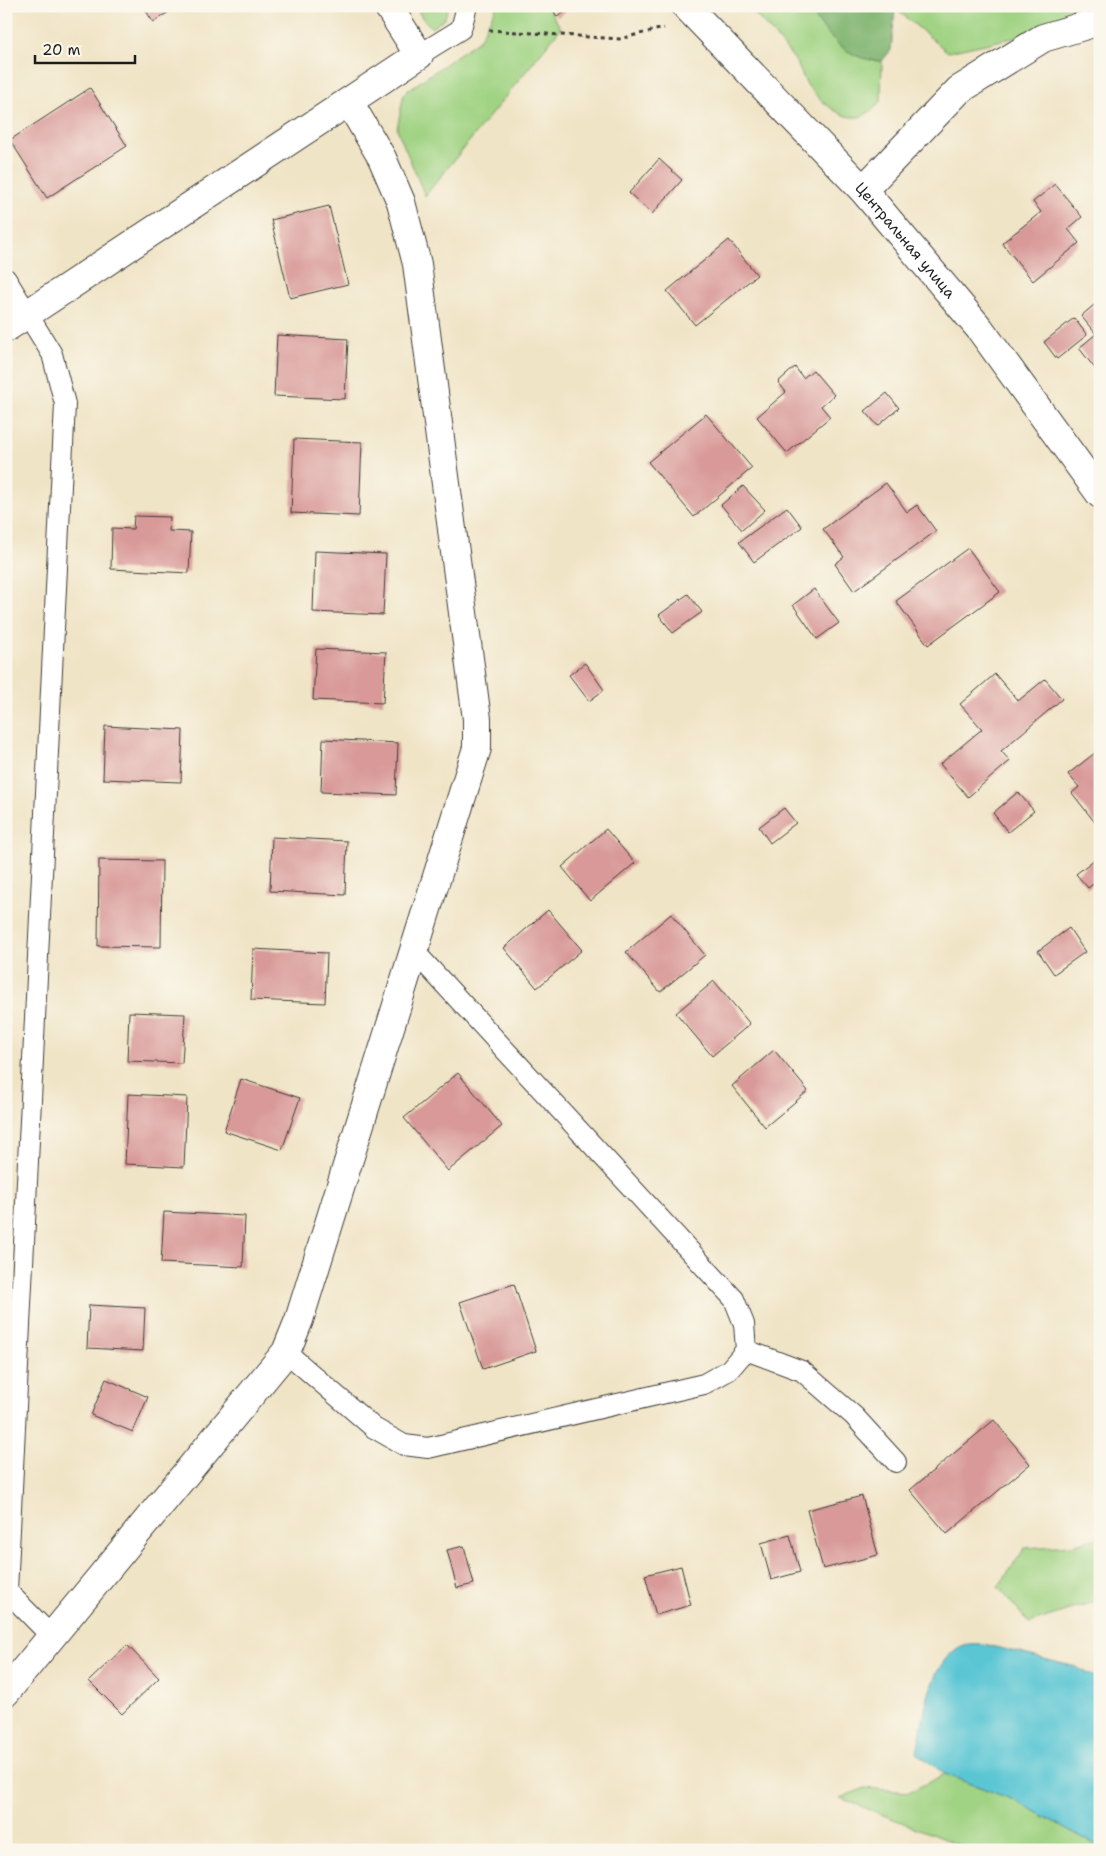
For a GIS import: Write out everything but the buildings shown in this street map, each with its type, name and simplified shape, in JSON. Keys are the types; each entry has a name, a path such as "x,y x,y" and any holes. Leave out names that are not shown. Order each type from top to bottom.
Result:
{"street":[{"path":"6,328 419,55 388,6"},
{"name":"Центральная улица","path":"686,6 863,190 980,329 1100,494"},
{"path":"863,190 959,90 1043,38 1100,21"},
{"path":"6,1692 286,1352 299,1320 477,748 477,719 417,264 401,202 382,158 349,102"}],"lane":[{"path":"419,55 461,29 467,6"},
{"path":"6,279 29,313 52,354 65,404 14,1305 7,1590 52,1637"},
{"path":"286,1352 374,1428 404,1445 428,1448 704,1384 730,1370 746,1350 744,1324 734,1299 413,950"},
{"path":"746,1350 802,1371 854,1416 896,1462"}],"path":[{"path":"461,29 521,31 619,40 664,28"}],"green space":[{"path":"415,6 448,6 445,18 432,28 423,19"},
{"path":"497,6 547,6 561,28 425,196 397,129 404,93 479,40"},
{"path":"748,6 806,6 838,44 847,51 857,56 882,61 881,102 874,109 859,117 844,115 830,108 808,86 794,59"},
{"path":"806,6 892,6 895,10 891,50 882,61 857,56 847,51 838,44"},
{"path":"892,6 1083,6 1017,37 948,52"},
{"path":"1100,1537 1100,1600 1029,1623 998,1587 1025,1548 1072,1545"},
{"path":"945,1774 1014,1800 1100,1847 1100,1850 972,1850 840,1798 865,1788 909,1792"}],"water":[{"path":"984,1644 1076,1667 1100,1680 1100,1847 1014,1800 945,1774 917,1753 929,1694 941,1666 961,1646"}]}
